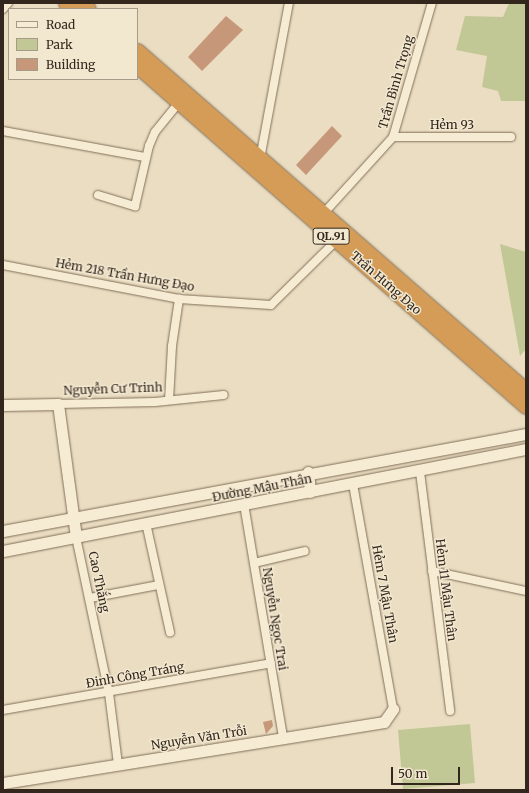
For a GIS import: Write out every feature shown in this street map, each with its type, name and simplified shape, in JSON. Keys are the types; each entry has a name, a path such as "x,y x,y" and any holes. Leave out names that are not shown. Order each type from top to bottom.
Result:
{"highway":[{"name":"Trần Hưng Đạo","path":"138,53 526,392"},
{"name":"Trần Hưng Đạo","path":"138,66 526,406"}],"main road":[{"name":"Nguyễn Cư Trinh","path":"3,405 58,404"},
{"name":"Cao Thắng","path":"58,404 76,537"},
{"name":"Đường Mậu Thân","path":"3,531 308,472 526,434"},
{"name":"Đường Mậu Thân","path":"3,550 420,472 526,449"},
{"path":"308,472 310,492"},
{"name":"Nguyễn Văn Trỗi","path":"3,783 384,722 393,709"}],"street":[{"path":"3,9 8,3"},
{"path":"260,159 289,3"},
{"name":"Trần Bình Trọng","path":"323,214 394,137 432,3"},
{"path":"98,195 135,206 145,157 155,132 179,102"},
{"path":"3,131 145,157"},
{"name":"Hẻm 93","path":"394,137 511,137"},
{"name":"Hẻm 218 Trần Hưng Đạo","path":"3,265 179,299 271,305 336,240"},
{"path":"169,400 172,346 179,299"},
{"name":"Nguyễn Cư Trinh","path":"58,404 169,400 224,395"},
{"name":"Hẻm 11 Mậu Thân","path":"420,472 450,711"},
{"name":"Hẻm 7 Mậu Thân","path":"353,484 393,709"},
{"name":"Nguyễn Ngọc Trai","path":"244,504 283,737"},
{"path":"146,523 158,585 170,632"},
{"name":"Cao Thắng","path":"76,537 109,693 118,764"},
{"path":"254,563 305,551"},
{"path":"432,572 526,591"},
{"path":"90,598 158,585"},
{"name":"Đinh Công Tráng","path":"3,710 109,693 271,663"}],"green space":[{"path":"509,3 526,4 526,101 501,101 498,91 482,87 487,56 456,50 465,16 503,17"},
{"path":"500,244 526,252 526,349 520,356"},
{"path":"470,724 475,783 403,789 398,730"}],"building":[{"path":"226,16 243,30 202,71 188,57"},
{"path":"332,126 342,136 306,175 296,165"},
{"path":"272,720 273,726 266,734 263,722"}]}
